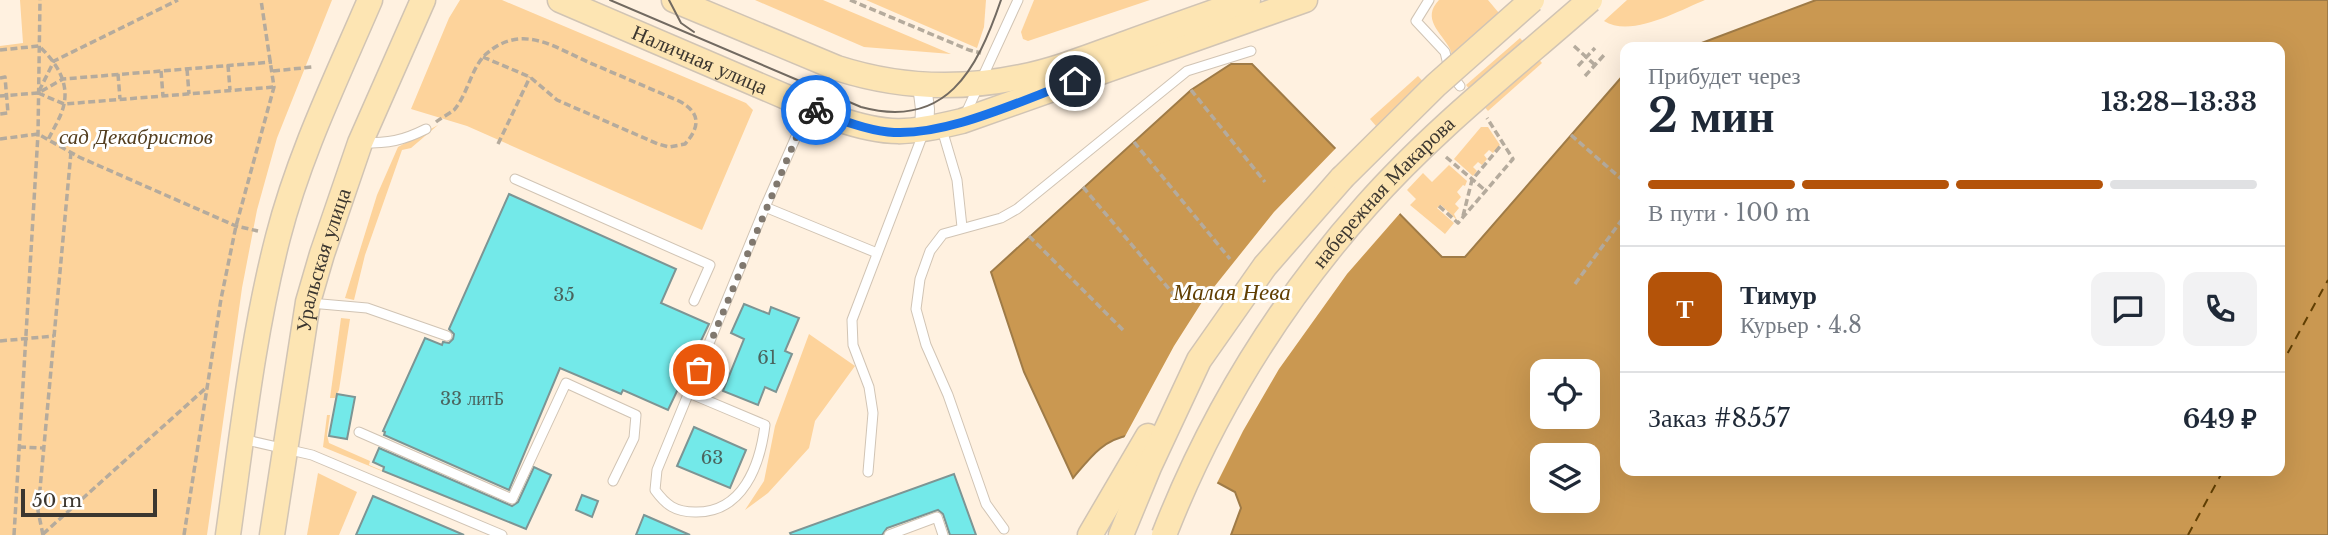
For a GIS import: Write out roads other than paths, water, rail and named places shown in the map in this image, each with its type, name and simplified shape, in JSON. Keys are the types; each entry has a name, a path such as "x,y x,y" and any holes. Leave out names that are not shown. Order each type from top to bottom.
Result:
{"main road":[{"path":"228,535 266,293 291,192 370,0"},
{"name":"Уральская улица","path":"271,535 308,302 360,143 423,0"},
{"name":"Наличная улица","path":"560,0 809,107 864,128 888,132 942,126 1305,0"},
{"path":"674,0 863,77 922,85 981,83 1022,77 1061,66 1248,0"},
{"name":"набережная Макарова","path":"1121,535 1149,467 1199,360 1265,266 1342,178 1436,85 1532,0"},
{"name":"набережная Макарова","path":"1164,535 1185,480 1240,377 1296,290 1367,204 1461,111 1590,0"},
{"path":"1090,535 1149,433 1199,360"}],"street":[{"path":"922,85 925,109 942,126"}],"lane":[{"path":"868,472 873,414 869,387 853,345 852,320 877,253 942,126 981,83 1018,0"},
{"path":"1429,0 1416,21 1445,52 1450,73 1460,86"},
{"path":"1004,529 986,504 948,395 926,345 916,309 920,279 930,251 943,234 1002,218 1017,209 1187,71 1251,51"},
{"path":"689,393 765,425 763,447 749,481 738,497 722,508 702,513 682,512 666,504 655,490 657,470 765,206 809,107"},
{"path":"942,126 957,180 962,227"},
{"path":"360,143 392,143 426,129"},
{"path":"515,180 710,265 694,301"},
{"path":"765,206 877,253"},
{"path":"308,302 367,308 447,336"},
{"path":"359,432 512,499 566,383 636,415 634,438 613,481"},
{"path":"242,439 312,455 502,535"},
{"path":"889,535 937,517 943,535"}],"water":[{"name":"Малая Нева","path":"1816,0 2328,0 2328,535 1231,535 1241,508 1235,492 1130,435 1104,446 1073,478 1024,372 991,272 1191,90 1231,64 1252,64 1442,257 1465,257 1620,79 1620,476 2285,476 2285,42 1704,42"}],"tram line":[{"path":"610,0 861,107 890,112 915,110 936,102 954,88 969,71 981,49 1001,0"},
{"path":"669,0 681,23 694,32"}],"park label":[{"name":"сад Декабристов","path":"136,137"}]}
